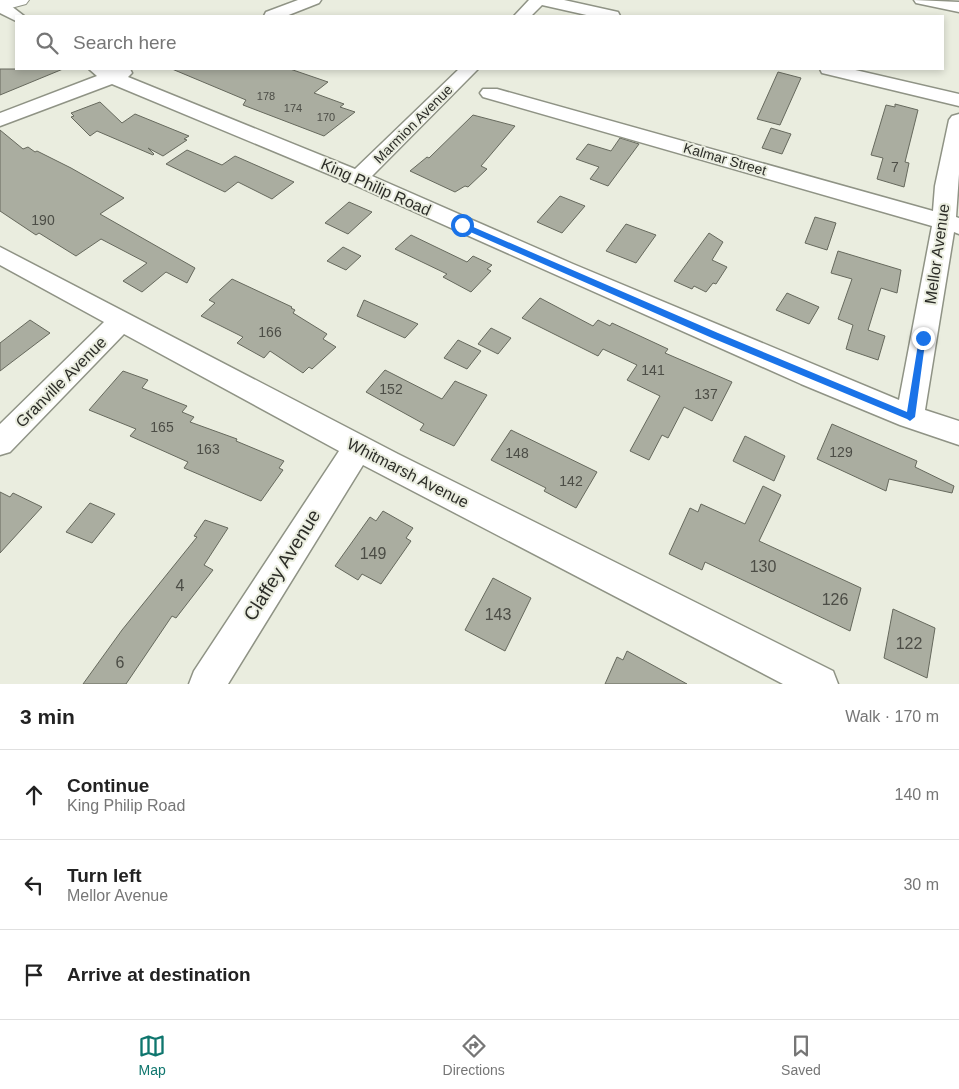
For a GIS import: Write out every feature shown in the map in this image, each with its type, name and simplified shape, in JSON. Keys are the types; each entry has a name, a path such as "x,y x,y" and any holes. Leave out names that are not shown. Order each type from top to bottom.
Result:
{"main road":[{"path":"0,6 20,0"}],"street":[{"path":"275,15 313,0"},
{"path":"523,15 540,0 608,15"},
{"path":"918,15 922,0 959,7"},
{"path":"0,6 15,15"},
{"path":"0,120 105,73 126,70"},
{"name":"Marmion Avenue","path":"358,178 468,70"},
{"path":"839,70 901,77 959,100"},
{"name":"King Philip Road","path":"105,73 358,178 564,270 910,417 959,433"},
{"name":"Kalmar Street","path":"490,93 951,224"},
{"name":"Mellor Avenue","path":"910,417 951,224 946,186 959,120"},
{"name":"Whitmarsh Avenue","path":"0,255 358,447 820,684"},
{"name":"Granville Avenue","path":"0,443 122,320"},
{"name":"Claffey Avenue","path":"207,684 358,447"}],"building":[{"path":"0,69 61,70 0,95"},
{"path":"174,70 293,70 328,82 314,93 344,104 340,107 355,112 324,136 243,105 246,100"},
{"path":"778,72 801,78 780,125 757,119"},
{"path":"100,102 122,123 135,114 189,136 184,139 187,140 163,156 148,148 153,155 97,131 90,136 71,117 74,116 71,113"},
{"path":"895,104 918,110 905,162 909,163 904,187 877,179 883,158 871,155 886,105 895,107"},
{"path":"473,115 515,126 481,166 487,169 468,187 465,186 455,192 410,171 427,157 429,158"},
{"path":"771,128 791,134 782,154 762,148"},
{"path":"0,130 23,149 28,147 35,152 37,151 124,198 100,214 195,268 187,283 166,272 142,292 123,281 147,263 101,239 76,256 39,233 36,235 0,211"},
{"path":"620,138 639,144 608,186 590,179 599,167 576,159 588,144 611,151"},
{"path":"187,150 222,165 235,156 294,182 272,199 238,182 225,192 166,164"},
{"path":"560,196 585,206 562,233 537,222"},
{"path":"349,202 372,212 348,234 325,223"},
{"path":"815,217 836,223 827,250 805,243"},
{"path":"626,224 656,235 636,263 606,251"},
{"path":"709,233 723,242 712,260 727,267 716,284 713,283 706,292 694,286 692,289 674,281"},
{"path":"411,235 467,262 473,256 492,265 487,269 491,271 471,292 443,277 447,274 395,249"},
{"path":"343,247 361,256 346,270 327,261"},
{"path":"838,251 901,270 897,293 881,288 868,330 885,336 878,360 846,349 853,325 838,319 852,279 831,273"},
{"path":"232,279 292,307 295,310 293,313 327,334 323,339 336,347 312,369 309,367 303,373 270,351 264,358 237,343 243,337 201,316 215,303 209,300"},
{"path":"787,293 819,307 809,324 776,310"},
{"path":"540,298 593,326 598,320 610,326 612,323 668,349 665,353 732,382 712,421 684,407 668,438 662,435 649,460 630,451 660,396 627,380 637,365 603,349 598,356 522,318"},
{"path":"364,300 418,324 405,338 357,316"},
{"path":"30,320 50,333 0,371 0,343"},
{"path":"491,328 511,338 498,354 478,344"},
{"path":"458,340 481,351 467,369 444,358"},
{"path":"385,370 442,399 455,381 487,395 454,446 420,430 424,424 366,392"},
{"path":"123,371 148,380 142,388 187,406 182,412 194,417 190,422 237,439 236,441 284,461 279,468 283,470 261,501 184,468 188,462 130,436 136,429 89,410"},
{"path":"832,424 917,461 915,467 954,486 952,493 889,479 886,491 817,459"},
{"path":"511,430 597,472 576,508 544,491 546,488 491,460"},
{"path":"745,436 785,456 774,481 733,461"},
{"path":"763,486 781,495 759,541 861,588 850,631 705,562 702,570 669,554 690,508 698,512 701,504 745,524"},
{"path":"0,492 10,497 13,493 42,507 0,553"},
{"path":"90,503 115,514 92,543 66,532"},
{"path":"383,511 413,528 406,538 411,541 381,584 362,574 358,580 335,566 370,517 376,521"},
{"path":"205,520 228,528 204,565 213,570 176,618 172,616 126,684 83,684 122,630 197,537 194,536"},
{"path":"493,578 531,598 505,651 465,630"},
{"path":"893,609 935,628 927,678 884,658"},
{"path":"627,651 687,684 605,684 617,657 623,660"}],"route":[{"path":"462,225 910,417 923,338"}]}
